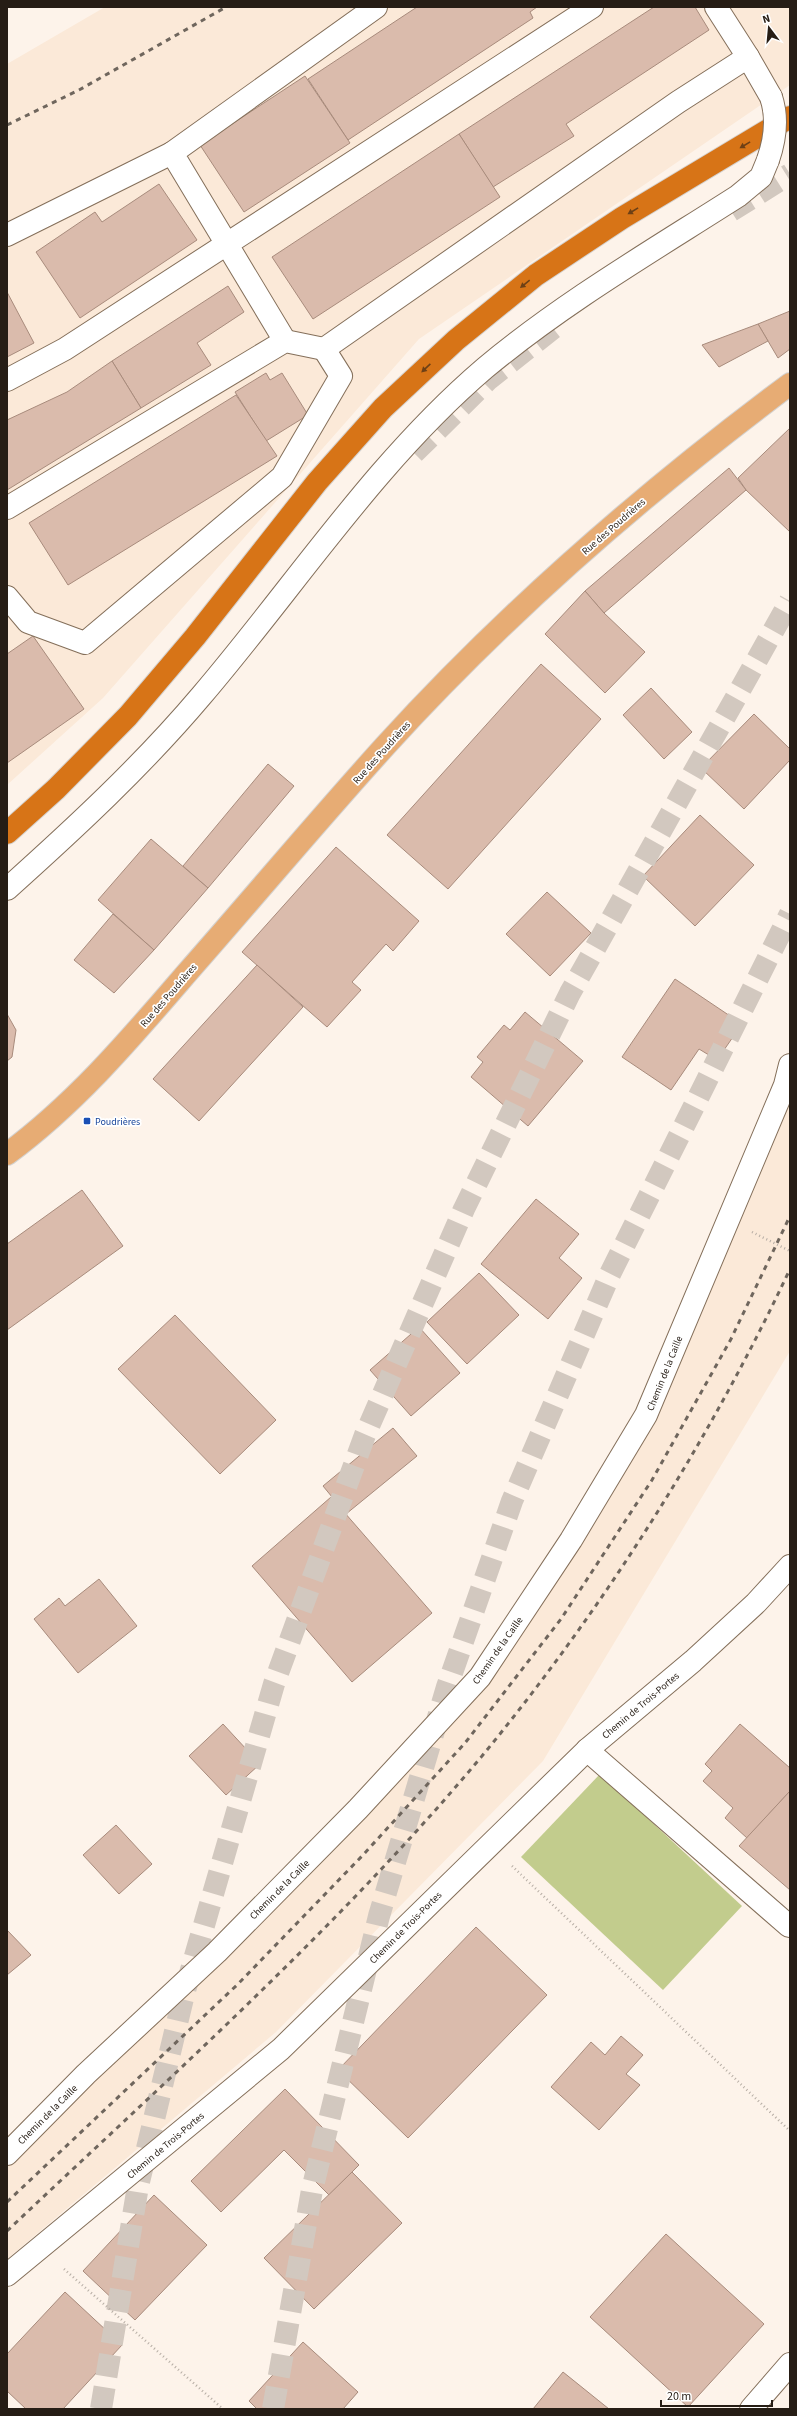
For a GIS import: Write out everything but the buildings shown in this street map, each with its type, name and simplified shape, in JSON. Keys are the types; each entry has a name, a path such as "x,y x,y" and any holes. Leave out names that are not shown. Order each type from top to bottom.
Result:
{"highway":[{"path":"7,833 56,789 128,716 195,638 317,482 383,408 456,340 536,275 622,218 790,117"}],"main road":[{"name":"Rue des Poudrières","path":"7,1154 42,1128 106,1066 387,745 471,655 623,515 730,429 790,384"}],"street":[{"path":"7,235 172,153 376,7"},
{"path":"7,380 65,349 592,7"},
{"path":"7,889 70,832 141,762 197,702 366,492 414,438 485,369 566,306 738,196 761,177 768,160 775,129 775,108 771,97 748,57 716,7"},
{"path":"324,349 678,102 748,57"},
{"path":"172,153 285,341"},
{"path":"7,508 285,341 324,349 341,376 282,477 85,643 28,622 7,597"},
{"name":"Chemin de la Caille","path":"7,2154 86,2074 244,1925 358,1810 484,1672 571,1540 646,1415 785,1085 790,1065"},
{"name":"Chemin de Trois-Portes","path":"7,2275 281,2049 488,1844 587,1750 693,1661 745,1614 790,1566"},
{"path":"587,1750 789,1926"},
{"path":"751,2409 790,2364"}],"path":[{"path":"752,1232 790,1250"},
{"path":"488,1844 790,2131"},
{"path":"40,2247 223,2409"}],"shaded area":[{"path":"105,7 790,7 790,85 419,339 103,698 7,785 7,64"},
{"path":"790,1065 790,1351 543,1761 276,2032 7,2259 7,2157 480,1677 646,1415"}],"green space":[{"path":"600,1774 742,1906 663,1990 521,1857"}],"tunnel":[{"path":"731,211 790,174"},
{"path":"414,453 489,379 555,327"},
{"path":"101,2409 138,2186 184,1994 274,1684 365,1435 464,1209 570,993 790,601"},
{"path":"273,2409 312,2190 379,1916 447,1687 512,1501 610,1274 790,914"}],"railway":[{"path":"7,125 79,90 226,7"},
{"path":"7,2202 238,1984 363,1855 465,1743 561,1619 652,1480 731,1339 790,1216"},
{"path":"7,2231 191,2059 312,1941 427,1819 482,1756 527,1700 570,1642 651,1522 689,1461 724,1398 790,1269"}],"place":[{"name":"Poudrières","path":"87,1121"}]}
